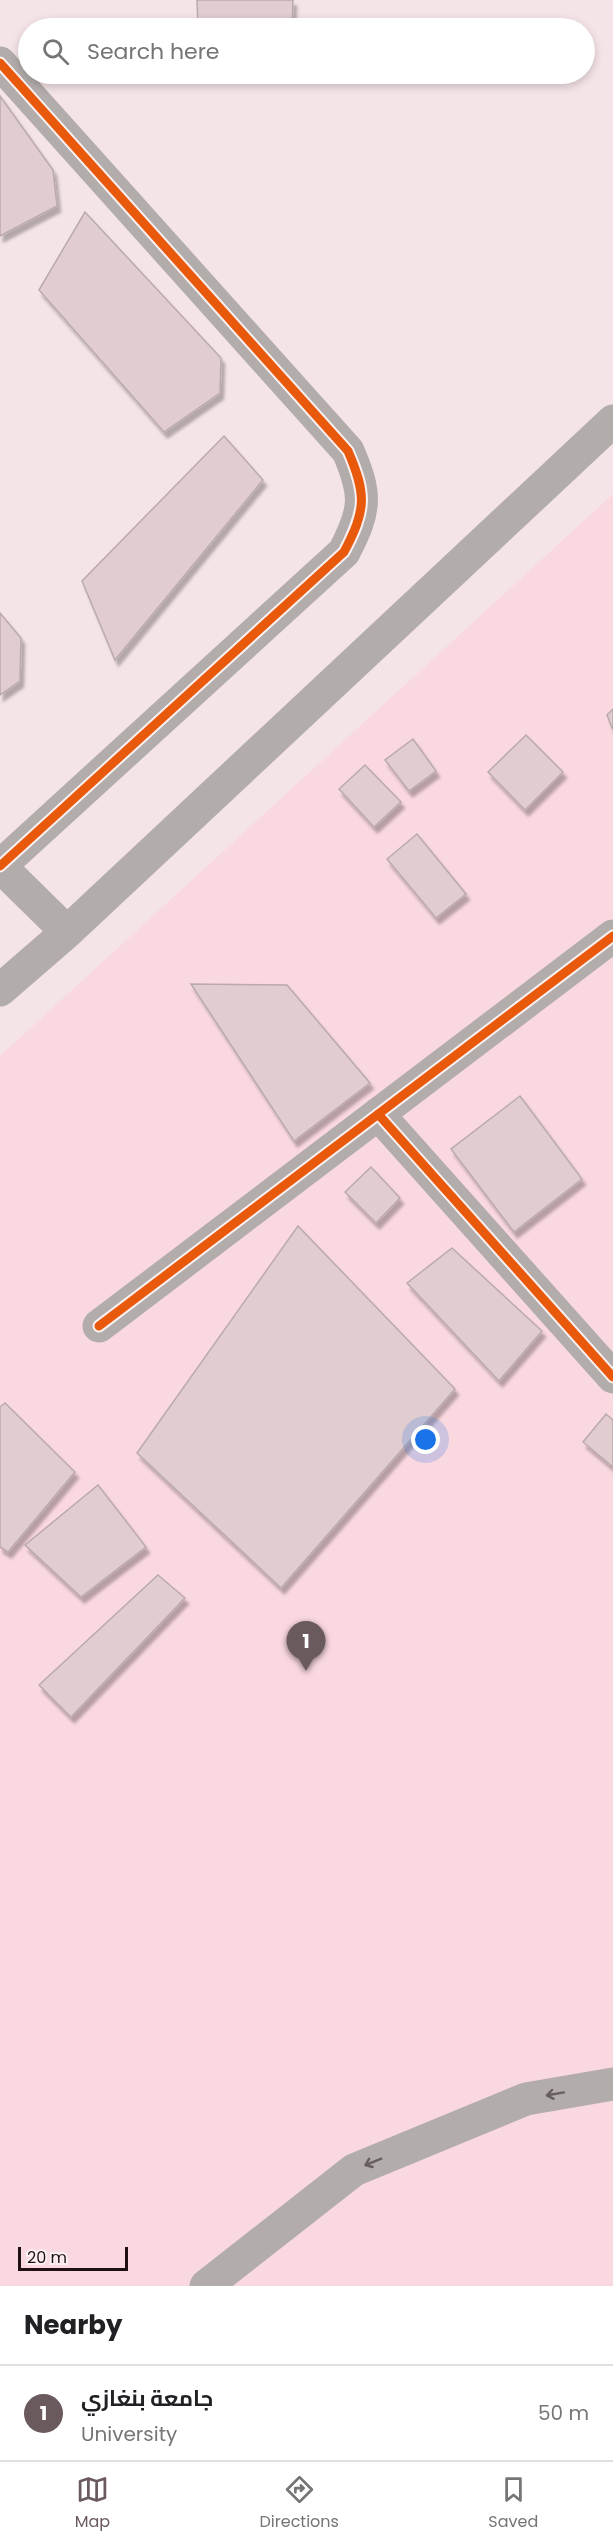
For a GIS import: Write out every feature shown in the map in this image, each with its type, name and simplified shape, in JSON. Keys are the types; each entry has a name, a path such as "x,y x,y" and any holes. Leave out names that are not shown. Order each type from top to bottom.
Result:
{"street":[{"path":"0,63 18,83"},
{"path":"19,84 348,451 359,477 363,504 356,529 344,552 0,866 66,932"},
{"path":"0,990 66,932 613,421"},
{"path":"99,1326 613,936"},
{"path":"378,1114 613,1377"},
{"path":"206,2286 354,2170 526,2099 613,2084"}],"shaded area":[{"path":"613,494 613,2286 0,2286 0,1056"}],"building":[{"path":"197,0 293,0 292,18 198,18"},
{"path":"0,96 53,170 57,206 0,236"},
{"path":"85,212 221,358 220,393 164,432 39,290"},
{"path":"224,436 263,480 115,660 82,581"},
{"path":"0,613 21,638 20,681 0,695"},
{"path":"613,709 613,730 607,715"},
{"path":"526,735 563,772 525,810 488,772"},
{"path":"413,739 436,771 409,791 385,760"},
{"path":"365,765 401,802 374,827 339,789"},
{"path":"417,834 466,894 436,918 387,859"},
{"path":"191,984 287,985 370,1083 294,1141"},
{"path":"520,1096 582,1179 514,1232 451,1149"},
{"path":"371,1167 400,1198 376,1223 345,1192"},
{"path":"298,1226 455,1389 281,1588 137,1453"},
{"path":"452,1248 542,1331 499,1381 407,1283"},
{"path":"5,1403 75,1472 8,1552 0,1547 0,1407"},
{"path":"606,1414 613,1420 613,1467 583,1442"},
{"path":"98,1485 146,1547 81,1597 25,1545"},
{"path":"158,1575 185,1598 71,1717 39,1685"}],"cycle path":[{"path":"0,63 18,83"},
{"path":"0,866 344,552 357,525 361,502 358,479 348,451 19,84"},
{"path":"99,1326 613,936"},
{"path":"378,1114 613,1377"}],"place":[{"name":"جامعة بنغازي","path":"306,1671"}]}
